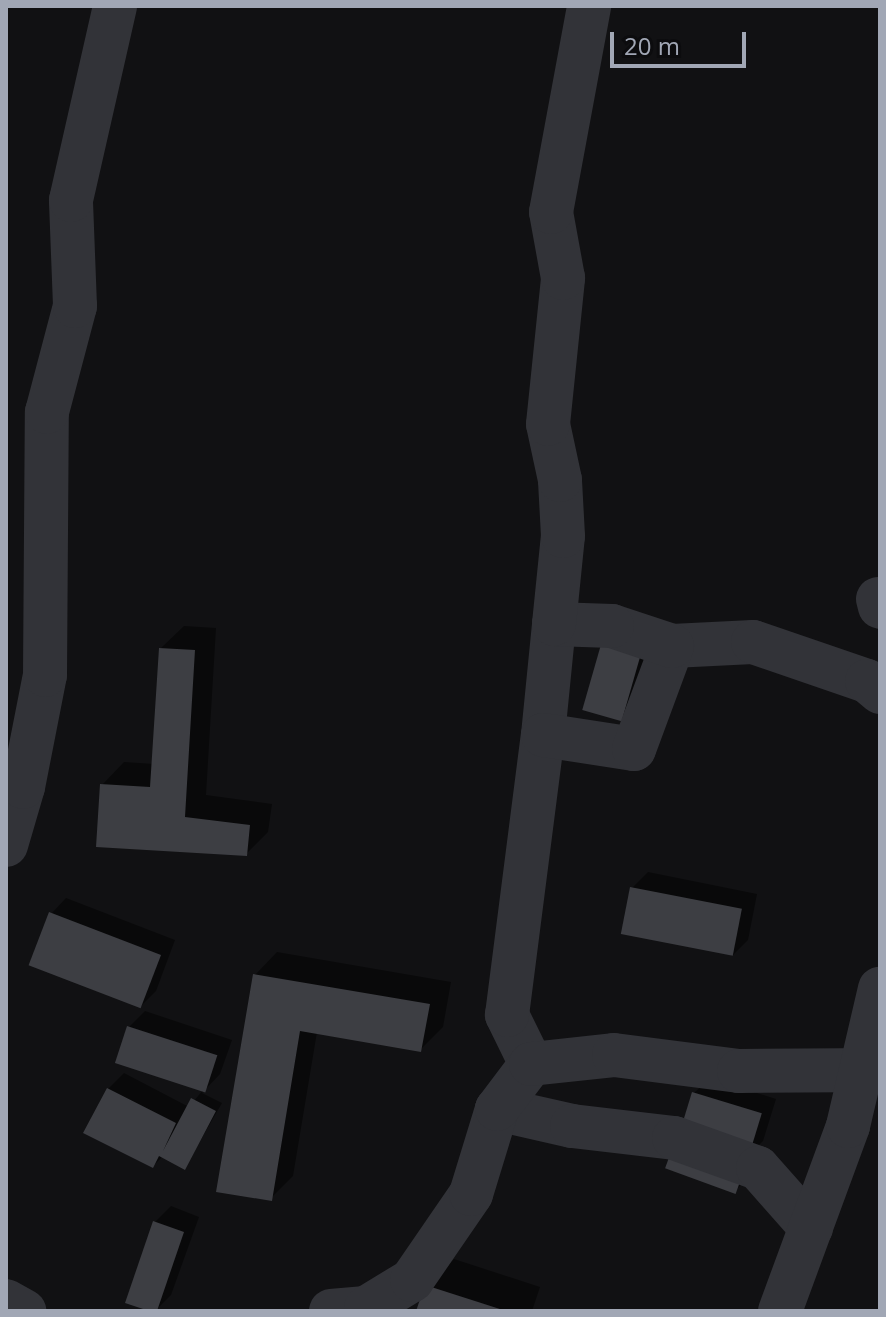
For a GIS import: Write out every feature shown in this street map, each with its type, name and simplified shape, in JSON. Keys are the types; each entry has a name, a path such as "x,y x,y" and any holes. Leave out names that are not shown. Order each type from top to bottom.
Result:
{"street":[{"path":"6,845 23,787 45,675 47,412 75,306 71,200 115,6"},
{"path":"531,1064 507,1015 543,735 563,536 560,480 548,424 563,278 551,212 589,6"},
{"path":"554,624 612,626 672,646 753,642 876,676"},
{"path":"543,735 634,749 672,646"},
{"path":"780,1311 869,1070 880,989"},
{"path":"331,1311 366,1308 412,1280 471,1194 497,1109 531,1064 614,1055 739,1071 869,1070"},
{"path":"497,1109 572,1126 674,1138 758,1168 811,1228"},
{"path":"6,1301 24,1311"}],"building":[{"path":"604,634 643,645 622,721 582,710"},
{"path":"159,648 195,650 185,817 250,825 247,856 96,847 100,784 150,787"},
{"path":"630,887 742,909 733,956 621,934"},
{"path":"49,912 161,955 141,1008 29,965"},
{"path":"253,974 430,1004 421,1052 300,1031 272,1201 216,1192"},
{"path":"127,1026 217,1055 205,1092 115,1063"},
{"path":"107,1088 176,1123 163,1151 191,1098 216,1111 185,1170 159,1156 153,1168 83,1133"},
{"path":"692,1092 762,1113 748,1159 678,1138"},
{"path":"675,1141 745,1167 736,1194 665,1168"},
{"path":"153,1221 184,1232 157,1311 149,1311 125,1303"},
{"path":"425,1285 503,1310 503,1311 416,1311"}]}
